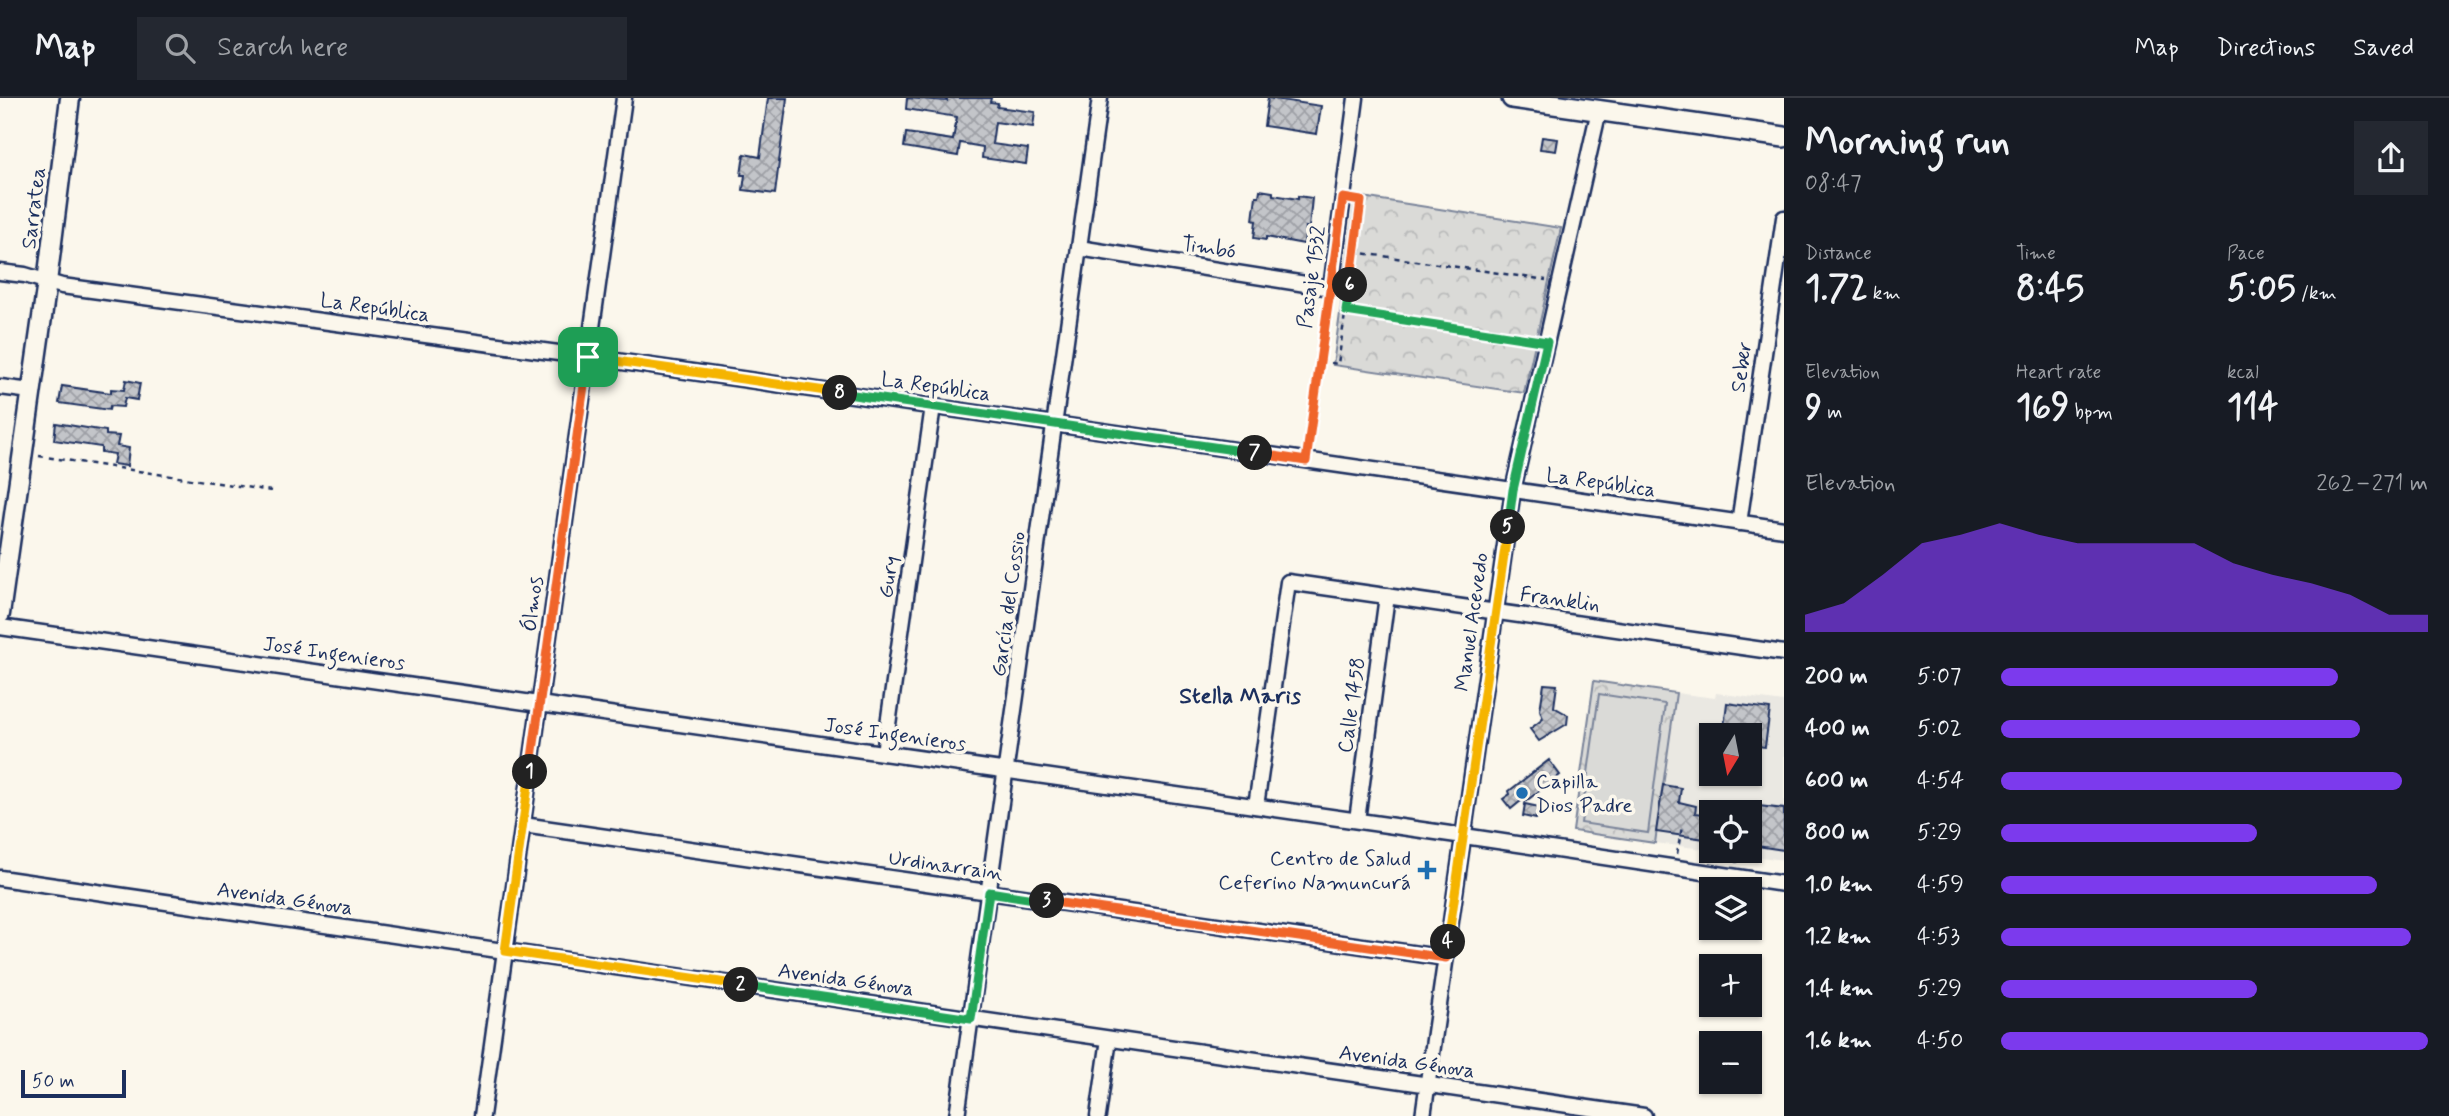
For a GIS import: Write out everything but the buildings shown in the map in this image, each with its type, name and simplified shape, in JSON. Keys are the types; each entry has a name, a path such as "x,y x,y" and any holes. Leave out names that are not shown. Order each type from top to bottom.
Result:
{"main road":[{"path":"1512,98 1601,104 1784,137"}],"street":[{"name":"Sarratea","path":"0,614 70,98"},
{"name":"Ólmos","path":"482,1116 624,98"},
{"name":"García del Cossio","path":"957,1116 1100,98"},
{"name":"Pasaje 1532","path":"1331,288 1356,98"},
{"name":"Manuel Acevedo","path":"1423,1116 1513,490 1601,104"},
{"name":"Seber","path":"1739,523 1784,218"},
{"name":"Timbó","path":"1079,248 1331,288"},
{"name":"La República","path":"0,272 76,288 588,357 1784,529"},
{"path":"0,387 31,391"},
{"name":"Gury","path":"884,753 933,407"},
{"name":"Franklin","path":"1256,806 1288,582 1784,653"},
{"name":"Calle 1458","path":"1357,820 1387,596"},
{"name":"José Ingenieros","path":"0,627 1357,820 1784,884"},
{"name":"Urdinarrain","path":"523,825 1446,958"},
{"name":"Avenida Génova","path":"0,878 1644,1116"},
{"path":"1098,1116 1110,1039"}],"path":[{"path":"1321,361 1338,364 1361,201 1343,198"},
{"path":"1354,252 1546,280"},
{"name":"Pasaje 1532","path":"1306,461 1331,288"},
{"path":"1346,311 1547,342"},
{"path":"22,454 271,491"},
{"path":"1675,868 1682,827"}],"shaded area":[{"path":"1676,693 1715,698 1716,693 1784,702 1784,860 1762,857 1762,800 1699,800 1699,848 1655,843"}],"green space":[{"path":"1356,196 1561,228 1524,393 1333,365"},
{"path":"1594,681 1676,693 1655,843 1573,831"},
{"path":"1599,694 1665,704 1648,833 1581,823"}],"place":[{"name":"Capilla Dios Padre","path":"1522,793"},
{"name":"Centro de Salud Ceferino Namuncurá","path":"1427,870"}],"district":[{"name":"Stella Maris","path":"1240,695"}],"route":[{"path":"1343,198 1361,201 1346,311 1547,342 1513,490 1446,958 989,892 971,1019 505,951 588,357 1306,461 1343,198"}]}
